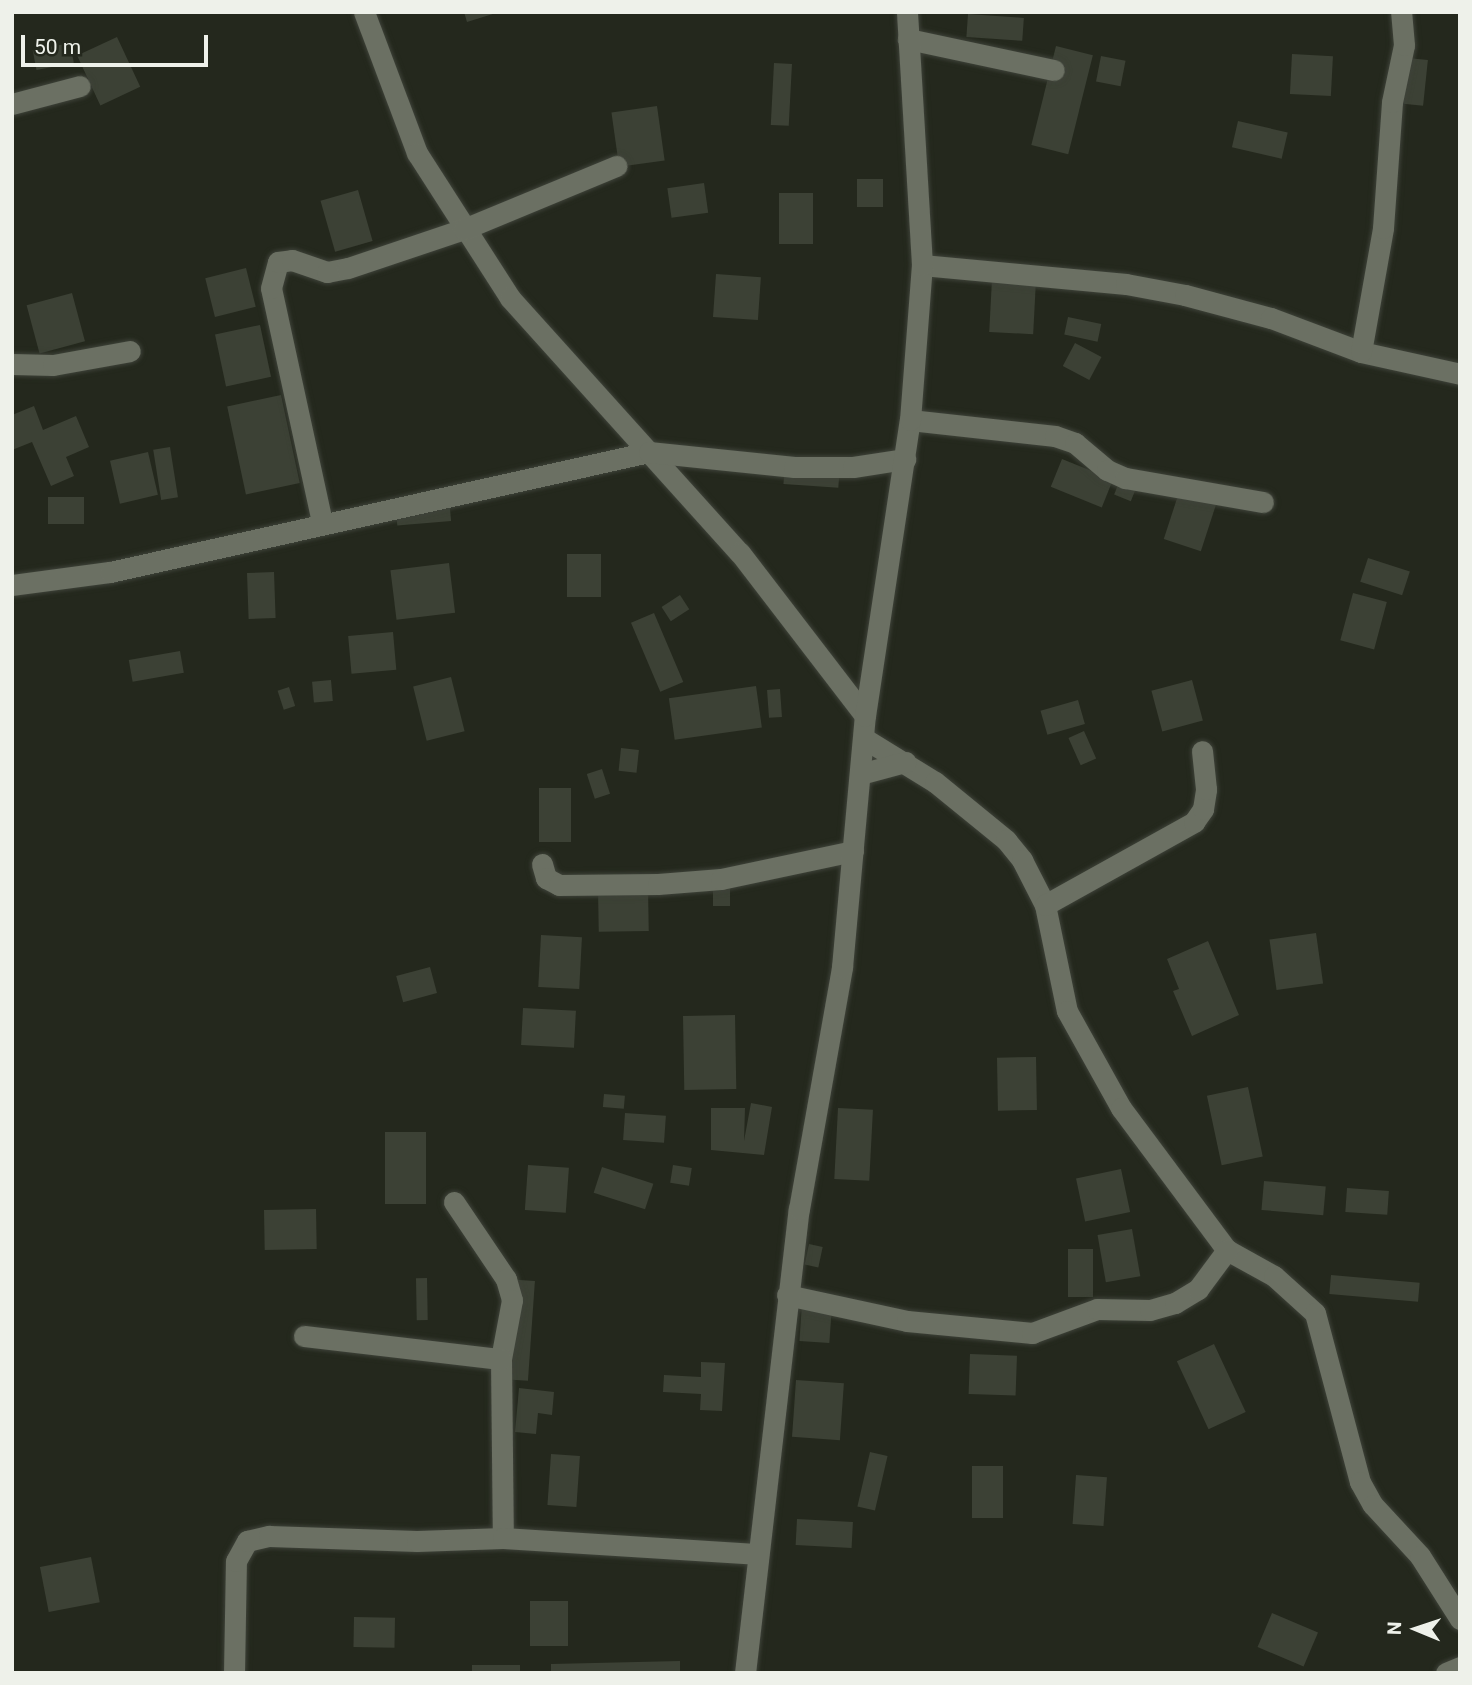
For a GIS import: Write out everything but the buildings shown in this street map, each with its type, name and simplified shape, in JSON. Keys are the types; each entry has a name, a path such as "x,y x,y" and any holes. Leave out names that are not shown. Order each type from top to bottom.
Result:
{"street":[{"path":"364,12 417,153 510,298 740,553 865,716"},
{"path":"745,1673 755,1554 787,1295 842,967 865,716 910,419 922,265 906,12"},
{"path":"1361,352 1383,228 1392,102 1404,45 1401,12"},
{"path":"908,39 1054,70"},
{"path":"12,104 80,86"},
{"path":"322,522 271,288 272,273 278,262 292,260 327,272 348,268 464,229 616,166"},
{"path":"922,265 1164,290 1271,317 1361,352 1460,374"},
{"path":"12,364 52,365 130,351"},
{"path":"910,419 1055,436 1075,443 1107,470 1125,478 1262,502"},
{"path":"12,585 110,572 322,522 478,492 649,452 794,467 853,467 905,459"},
{"path":"865,739 905,762 1006,840 1045,905 1061,987 1083,1042 1121,1108 1227,1250 1274,1276 1315,1313 1360,1482 1420,1556 1460,1619"},
{"path":"1045,905 1194,822 1203,809 1206,789 1202,751"},
{"path":"860,774 905,762"},
{"path":"542,864 546,878 559,885 657,884 721,879 853,851"},
{"path":"454,1202 510,1288 501,1359 502,1538"},
{"path":"787,1295 907,1321 1032,1333 1097,1309 1150,1310 1175,1303 1198,1289 1227,1250"},
{"path":"304,1336 501,1359"},
{"path":"234,1673 236,1560 247,1541 269,1536 356,1541 502,1538 755,1554"},
{"path":"1446,1673 1460,1667"}]}
